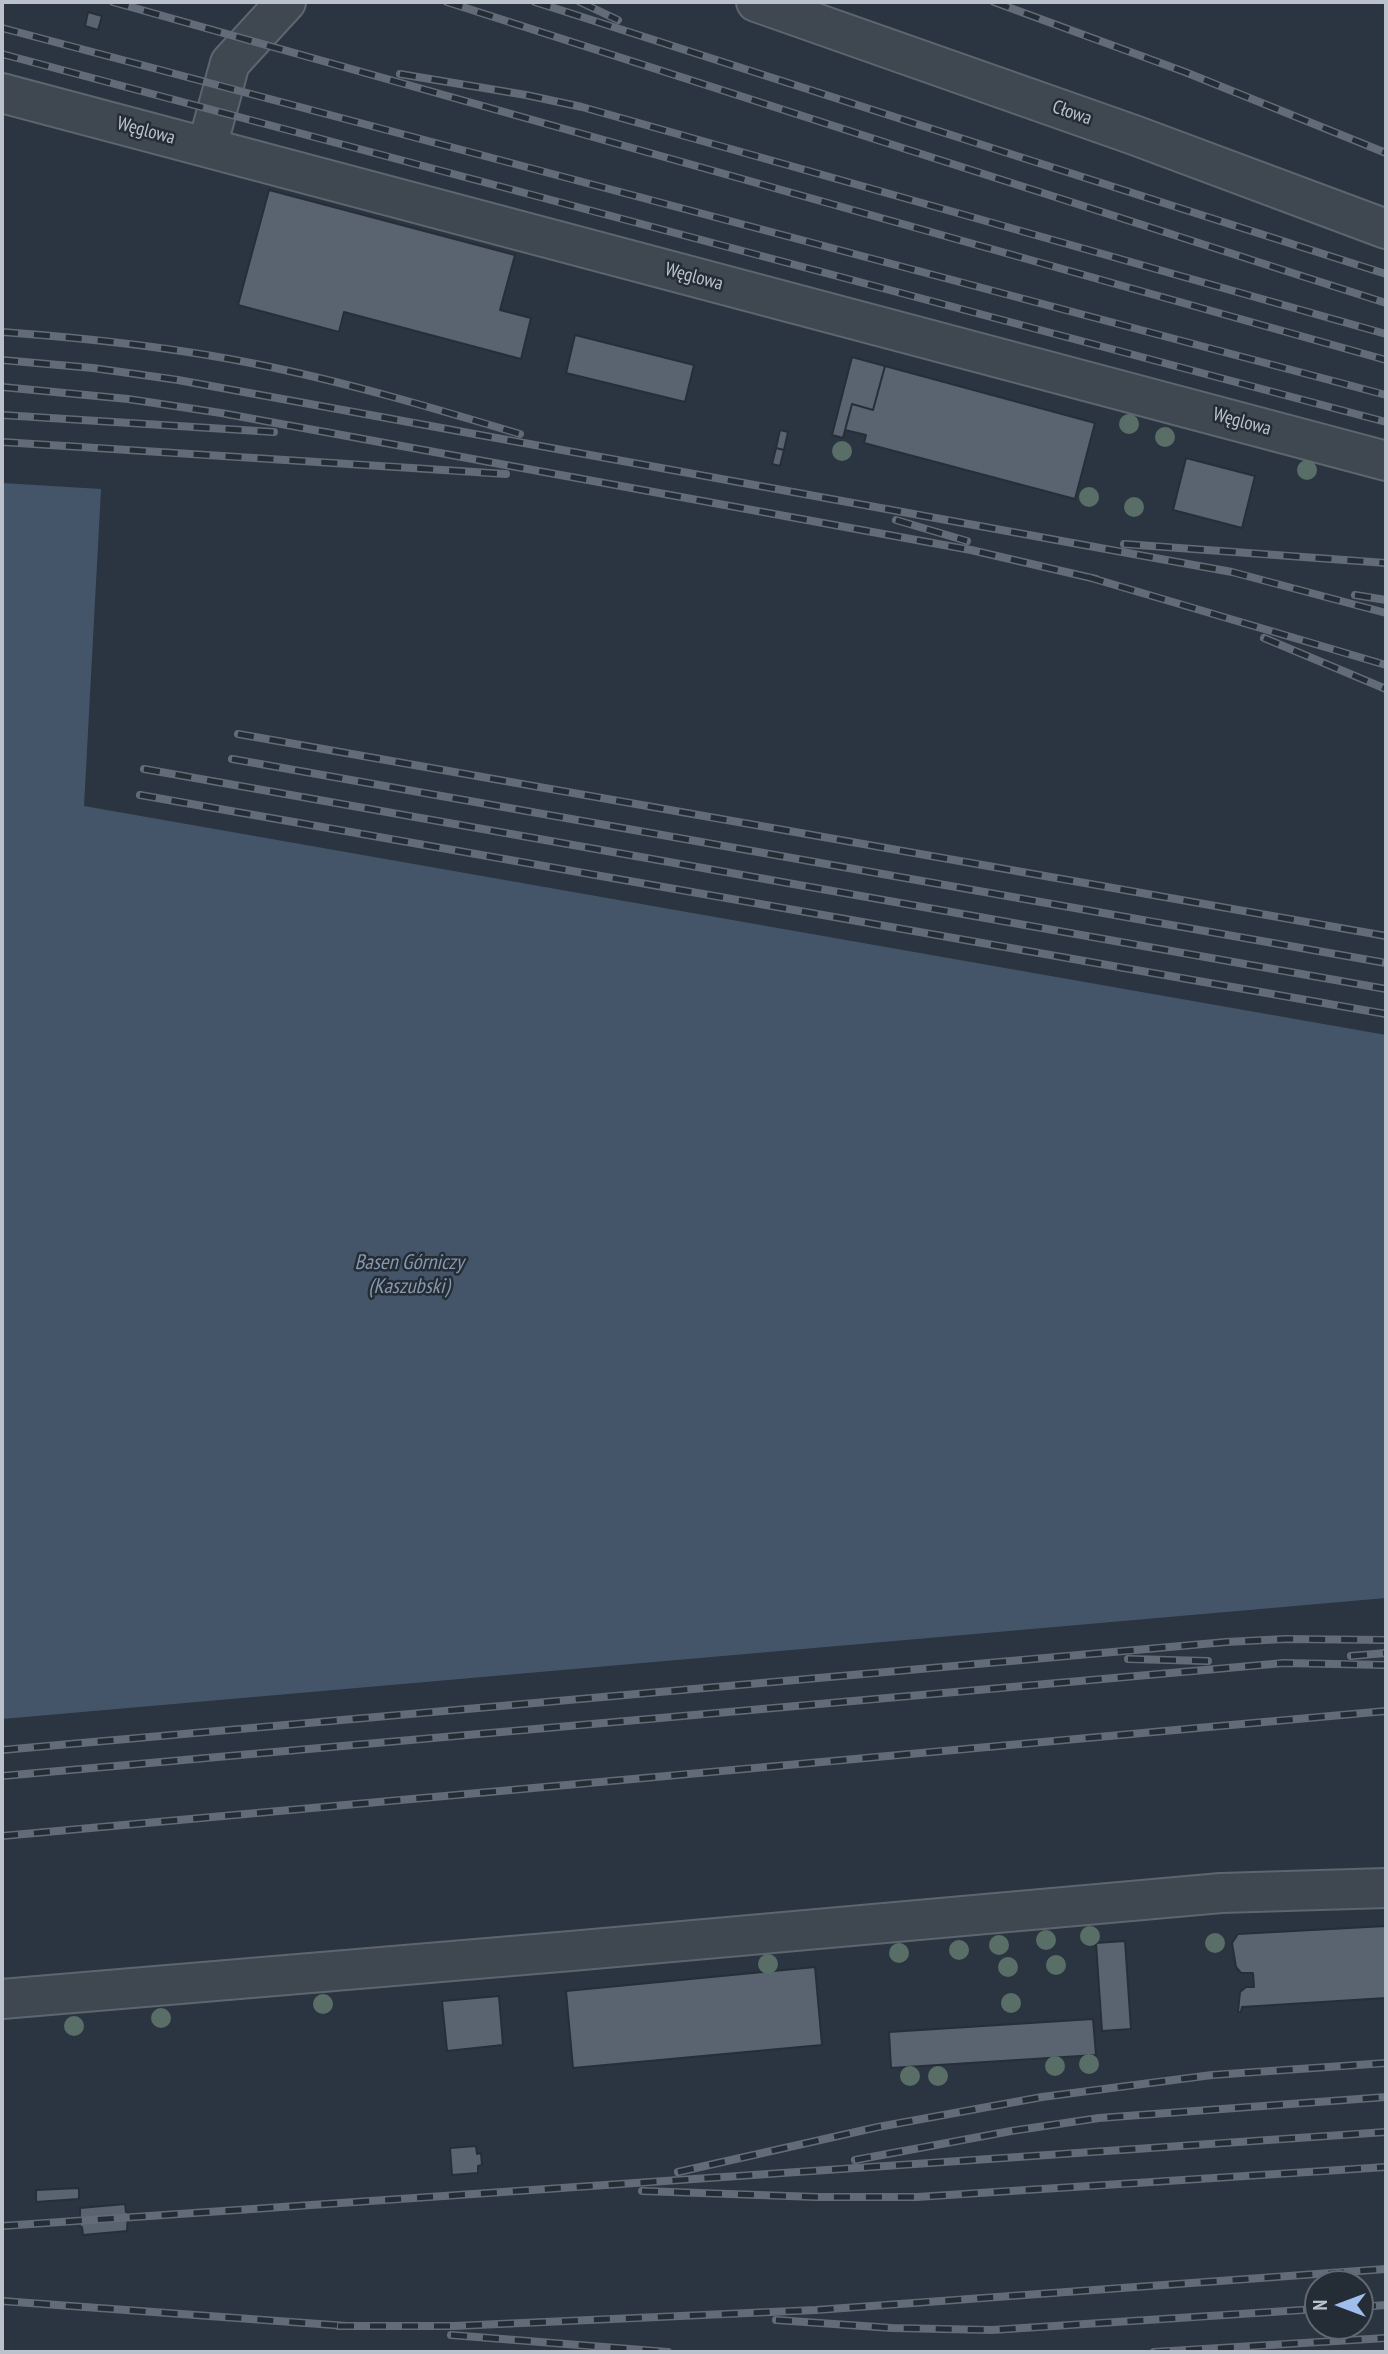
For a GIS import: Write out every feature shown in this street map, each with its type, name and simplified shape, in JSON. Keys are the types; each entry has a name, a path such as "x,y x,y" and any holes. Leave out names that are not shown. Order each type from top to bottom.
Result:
{"lane":[{"path":"207,147 230,63 286,2"},
{"name":"Cłowa","path":"756,2 1134,135 1386,229"},
{"name":"Węglowa","path":"2,93 1386,461"},
{"path":"2,1999 1221,1893 1386,1888"}],"water":[{"name":"Basen Górniczy (Kaszubski)","path":"2,483 101,489 84,806 1386,1035 1386,1598 2,1719"}],"building":[{"path":"88,12 102,16 98,30 85,26"},
{"path":"269,190 515,255 500,310 531,318 521,359 344,312 339,332 238,305"},
{"path":"575,335 694,365 685,402 566,373"},
{"path":"852,357 885,366 873,410 852,404 843,438 832,435"},
{"path":"885,366 1095,423 1075,499 864,443 866,435 845,430 852,404 873,410"},
{"path":"780,430 788,432 784,450 776,448"},
{"path":"776,448 784,450 780,466 772,464"},
{"path":"1186,458 1255,476 1242,528 1173,510"},
{"path":"1386,1926 1386,1998 1242,2007 1241,2012 1238,2012 1240,1992 1246,1987 1254,1987 1253,1973 1241,1973 1236,1967 1232,1943 1238,1934"},
{"path":"1125,1941 1131,2029 1102,2031 1096,1943"},
{"path":"815,1967 822,2045 573,2068 566,1991"},
{"path":"499,1996 503,2045 447,2051 442,2001"},
{"path":"1093,2019 1096,2055 891,2068 889,2032"},
{"path":"476,2146 477,2154 481,2153 482,2165 478,2166 478,2173 452,2175 450,2148"},
{"path":"79,2188 79,2199 36,2202 36,2190"},
{"path":"125,2204 128,2212 127,2231 83,2235 80,2208"}],"railway":[{"path":"113,2 1386,360"},
{"path":"447,2 1386,303"},
{"path":"535,2 1386,274"},
{"path":"580,2 618,20"},
{"path":"994,2 1185,72 1386,153"},
{"path":"2,28 1386,395"},
{"path":"2,54 1386,422"},
{"path":"400,74 582,107 1386,334"},
{"path":"2,332 129,344 256,364 356,387 520,434"},
{"path":"2,360 93,368 178,380 1232,572 1386,613"},
{"path":"2,387 128,399 221,413 971,550 1096,579"},
{"path":"2,415 274,432"},
{"path":"2,442 506,474"},
{"path":"896,520 967,541"},
{"path":"1124,544 1386,563"},
{"path":"1088,577 1386,665"},
{"path":"1355,595 1386,600"},
{"path":"1264,638 1386,689"},
{"path":"238,734 1386,936"},
{"path":"232,759 1386,963"},
{"path":"144,769 1386,989"},
{"path":"140,795 1386,1014"},
{"path":"2,1750 1226,1642 1285,1639 1386,1640"},
{"path":"1351,1656 1386,1653"},
{"path":"1128,1659 1208,1661"},
{"path":"2,1776 1284,1663 1386,1665"},
{"path":"2,1836 1386,1711"},
{"path":"678,2172 878,2127 1042,2097 1212,2075 1386,2063"},
{"path":"855,2160 1011,2131 1099,2118 1386,2097"},
{"path":"2,2226 1386,2132"},
{"path":"642,2191 817,2197 917,2197 1386,2167"},
{"path":"338,2326 454,2326 816,2310 1386,2269"},
{"path":"2,2301 347,2326"},
{"path":"1374,2306 1386,2305"},
{"path":"776,2320 892,2328 992,2330 1304,2310"},
{"path":"451,2335 668,2352"},
{"path":"1154,2352 1386,2338"}]}
